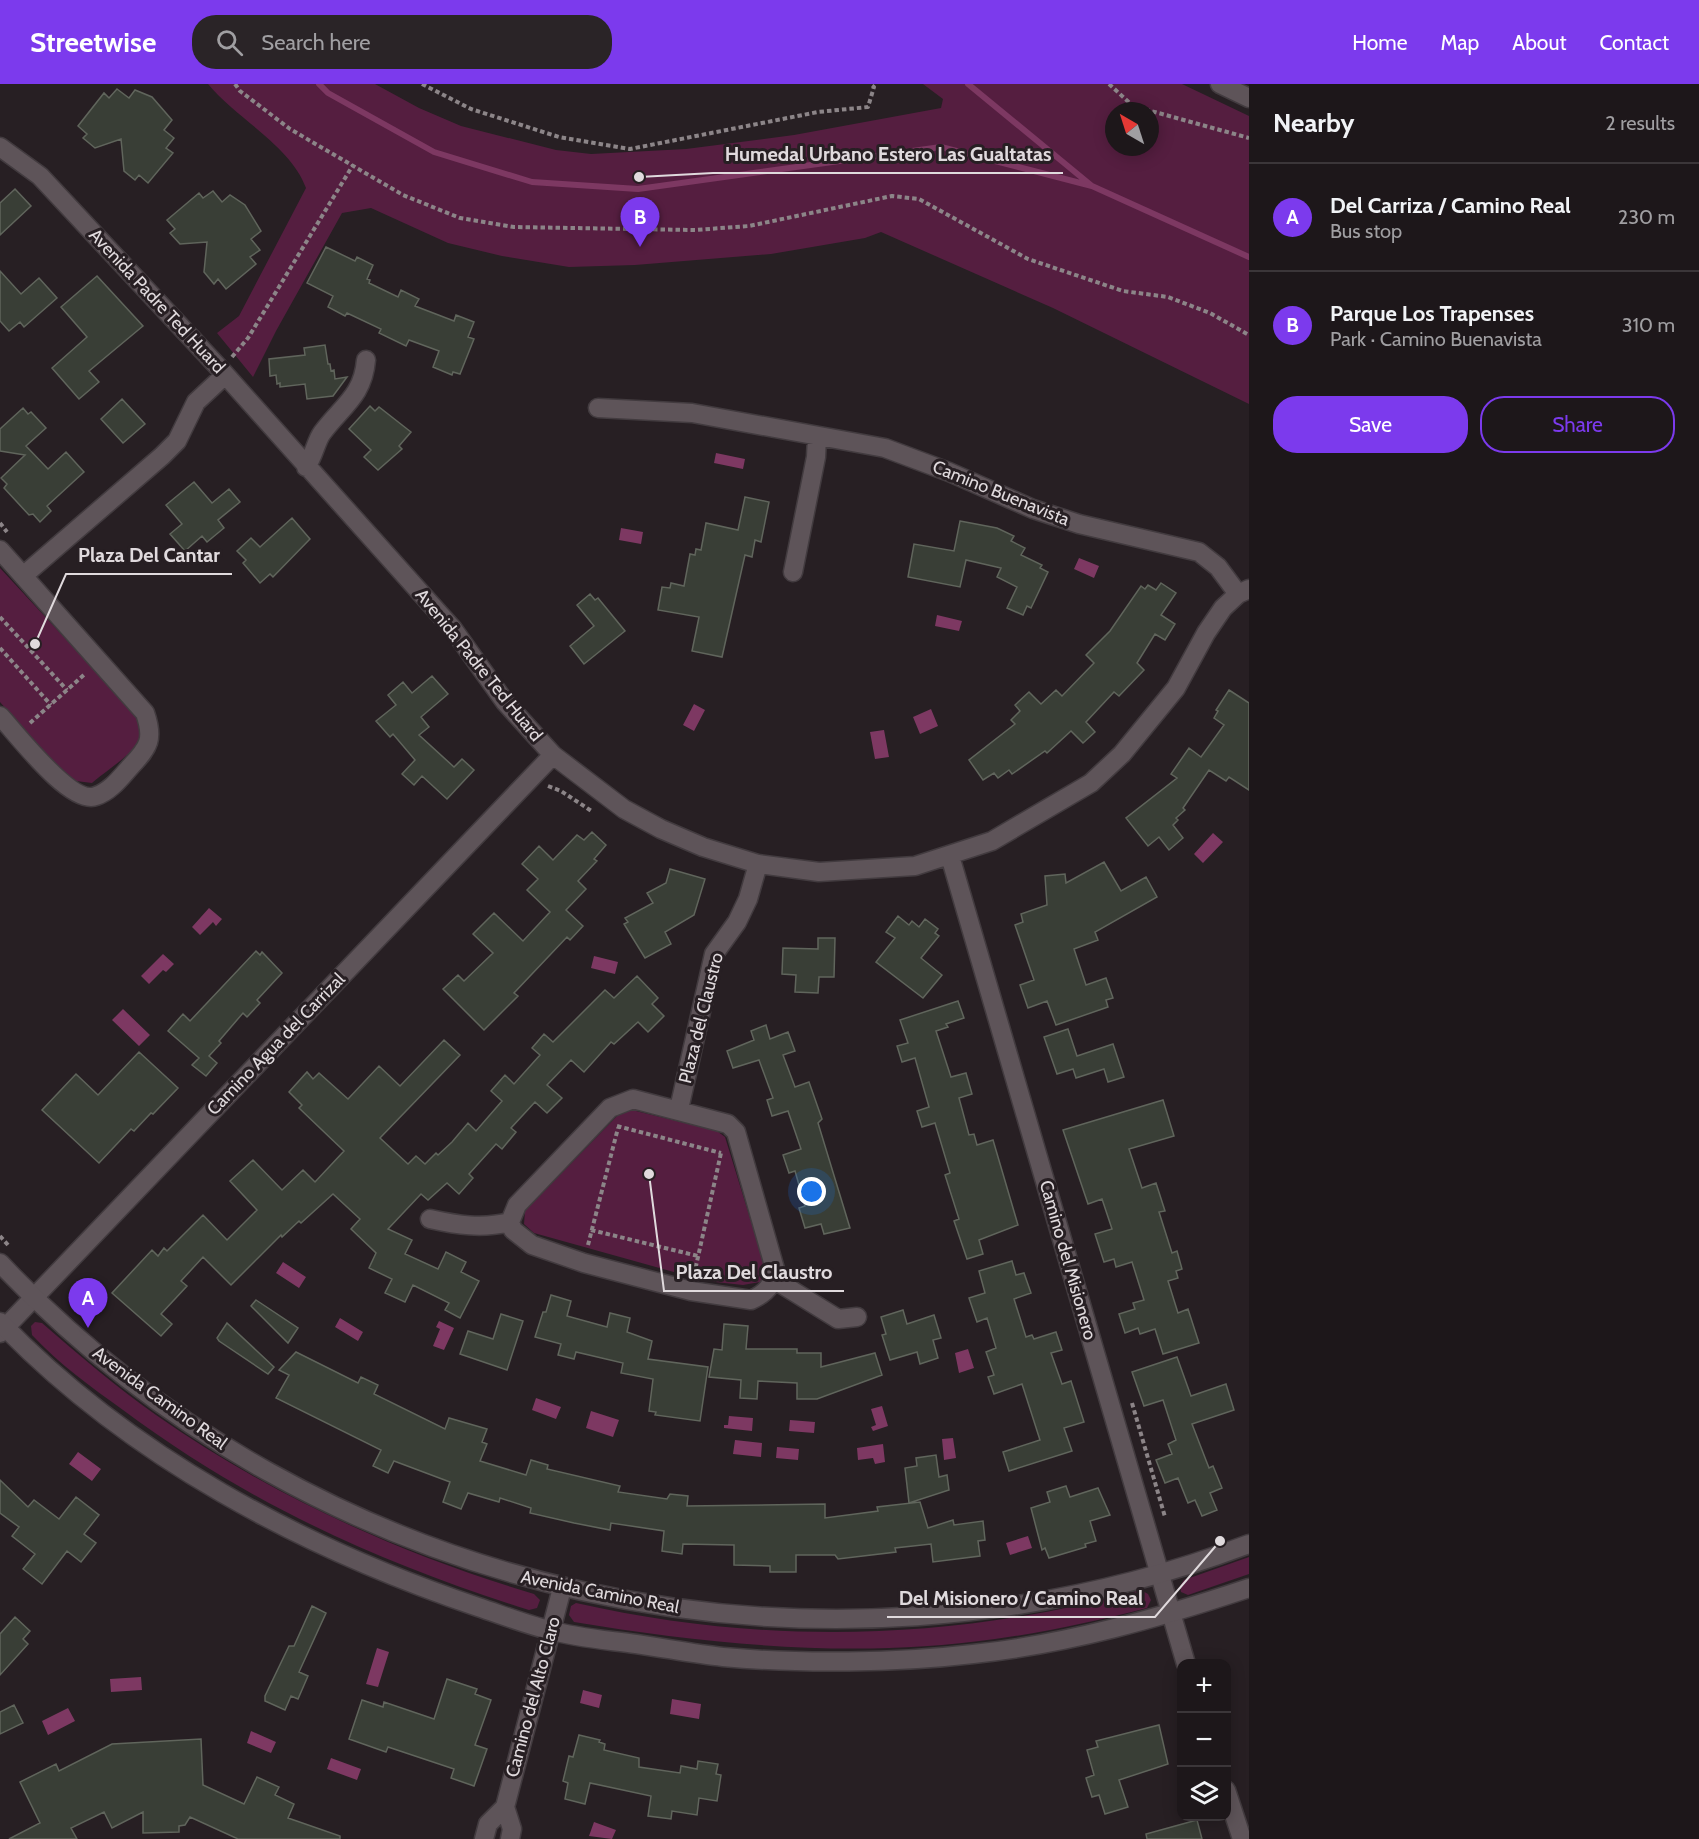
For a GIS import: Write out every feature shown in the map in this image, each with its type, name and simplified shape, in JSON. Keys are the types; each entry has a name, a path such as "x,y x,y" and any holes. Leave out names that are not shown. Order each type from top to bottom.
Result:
{"street":[{"path":"1220,84 1249,98"},
{"name":"Avenida Padre Ted Huard","path":"0,147 40,176 223,373 453,628 505,702 553,755 624,809 661,830 703,847 758,864 819,872 915,866 992,841 1091,783 1149,724 1176,688 1217,616 1243,592"},
{"path":"306,467 316,453 320,436 357,393 365,377 366,360"},
{"path":"23,576 177,441 196,402 223,373"},
{"name":"Camino Buenavista","path":"598,408 692,412 885,448 949,472 1033,509 1079,524 1199,552 1243,592"},
{"path":"289,448 304,440 320,436"},
{"path":"793,572 812,478 817,437"},
{"path":"0,716 66,787 80,796 95,797 114,785 147,750 151,730 145,713 23,576 7,544"},
{"name":"Camino Agua del Carrizal","path":"2,1327 33,1299 553,755"},
{"name":"Camino del Misionero","path":"950,856 1184,1659"},
{"name":"Plaza del Claustro","path":"679,1109 714,954 737,922 748,899 758,864"},
{"name":"Plaza del Claustro","path":"510,1222 517,1205 610,1108 633,1099 679,1109 728,1124 736,1132 775,1269 775,1280"},
{"path":"430,1219 462,1227 495,1226 510,1222 513,1230 532,1245 613,1272 691,1291 751,1300 761,1296 775,1280 838,1319 857,1317"},
{"name":"Avenida Camino Real","path":"0,1263 33,1299 132,1382 263,1469 376,1526 486,1566 562,1588 633,1602 726,1615 847,1621 930,1617 1004,1608 1079,1595 1160,1575 1249,1544"},
{"path":"2,1327 128,1430 204,1482 277,1523 345,1556 426,1589 551,1631 723,1657 848,1660 972,1654 1065,1640 1170,1615 1249,1588"},
{"name":"Camino del Alto Claro","path":"484,1839 488,1824 505,1807 562,1588"},
{"path":"1231,1803 1242,1839"},
{"name":"Camino del Alto Claro","path":"505,1807 512,1829 510,1839"}],"path":[{"path":"235,84 240,91 290,129 403,195 460,218 514,227 598,230 716,228 749,226 892,196 919,199 1028,259 1123,291 1168,297 1210,313 1249,335"},
{"path":"422,84 471,109 559,137 630,149 818,112 868,107 874,87 870,84"},
{"path":"1109,84 1133,106 1249,138"},
{"path":"223,373 248,338 353,165"},
{"path":"0,523 7,544"},
{"path":"0,617 67,690"},
{"path":"0,648 51,705"},
{"path":"17,734 99,662"},
{"path":"549,787 561,791 597,815"},
{"path":"698,1256 591,1230 618,1127 721,1153 741,1147"},
{"path":"691,1291 721,1153"}],"shaded area":[{"path":"208,84 375,84 419,108 461,126 556,150 591,154 686,149 794,135 941,108 943,99 923,84 1182,84 1249,116 1249,404 1053,308 881,232 865,238 771,254 635,265 569,267 502,256 448,243 371,208 342,213 253,377 217,333 239,316 306,188 299,173 276,146"},
{"path":"716,453 745,459 743,469 714,463"},
{"path":"621,528 643,532 641,544 619,540"},
{"path":"1079,558 1099,566 1094,578 1074,569"},
{"path":"0,568 136,715 141,732 138,744 92,783 76,781 59,770 0,702"},
{"path":"937,615 962,621 959,631 935,626"},
{"path":"694,704 705,710 694,731 683,725"},
{"path":"931,709 938,726 920,734 913,717"},
{"path":"884,730 889,757 875,759 870,732"},
{"path":"1213,833 1223,842 1203,863 1194,854"},
{"path":"209,908 222,919 216,926 213,922 200,935 192,927"},
{"path":"163,954 174,964 166,972 163,970 149,984 141,976"},
{"path":"594,956 618,962 615,974 591,968"},
{"path":"123,1009 150,1035 139,1046 112,1020"},
{"path":"632,1110 717,1131 725,1137 766,1270 760,1282 743,1285 706,1281 534,1233 524,1224 525,1211 619,1114"},
{"path":"283,1262 306,1277 299,1288 276,1273"},
{"path":"340,1318 363,1332 358,1341 335,1327"},
{"path":"439,1321 454,1328 444,1350 433,1346 440,1329 436,1327"},
{"path":"35,1322 42,1323 112,1382 156,1415 245,1471 338,1520 385,1541 483,1578 534,1594 540,1600 537,1608 529,1610 420,1572 317,1528 268,1502 171,1444 87,1384 32,1335 31,1326"},
{"path":"968,1349 974,1368 959,1373 955,1353"},
{"path":"536,1398 561,1407 556,1419 532,1410"},
{"path":"882,1406 888,1426 873,1431 871,1427 876,1425 871,1409"},
{"path":"591,1411 619,1420 613,1437 586,1428"},
{"path":"729,1416 753,1418 752,1431 724,1428 724,1425 728,1425"},
{"path":"790,1420 815,1422 814,1433 789,1431"},
{"path":"953,1438 956,1458 944,1460 942,1439"},
{"path":"735,1440 762,1443 761,1457 733,1454"},
{"path":"883,1444 885,1462 875,1464 873,1458 858,1460 857,1448"},
{"path":"777,1447 799,1449 798,1460 776,1458"},
{"path":"78,1452 101,1469 92,1481 69,1464"},
{"path":"1028,1536 1032,1548 1010,1555 1006,1543"},
{"path":"1249,1557 1249,1574 1188,1595 1181,1592 1180,1586 1184,1580"},
{"path":"1141,1590 1148,1594 1151,1600 1147,1608 1109,1617 1052,1630 995,1639 890,1648 784,1647 731,1643 574,1622 569,1615 571,1606 576,1603 647,1617 718,1626 789,1631 860,1632 930,1628 1000,1620 1071,1607"},
{"path":"377,1648 389,1652 378,1687 366,1684"},
{"path":"141,1677 142,1690 111,1692 110,1679"},
{"path":"583,1690 602,1695 599,1708 580,1703"},
{"path":"672,1699 701,1704 699,1719 670,1714"},
{"path":"68,1708 75,1721 48,1735 42,1721"},
{"path":"251,1731 276,1742 271,1753 247,1743"},
{"path":"331,1758 361,1769 357,1780 327,1769"},
{"path":"594,1822 616,1830 612,1839 589,1836"}],"building":[{"path":"117,89 129,98 135,90 152,97 172,120 164,130 174,138 166,148 173,153 148,183 139,175 135,180 124,171 121,139 95,148 83,138 87,134 78,126 104,93 109,98"},
{"path":"15,189 31,206 0,235 0,203"},
{"path":"213,191 222,202 230,195 245,205 261,231 251,239 260,250 250,257 256,264 226,289 218,279 214,284 204,272 207,242 180,244 170,233 175,229 167,220 199,193 203,198"},
{"path":"326,247 355,261 357,257 373,265 367,279 370,280 369,283 398,297 401,290 419,299 415,306 454,321 456,315 474,322 468,337 474,339 460,374 453,372 452,375 433,367 439,351 409,340 406,346 379,333 381,329 328,307 333,296 307,283"},
{"path":"0,271 21,294 39,278 57,298 24,327 20,322 9,331 0,321"},
{"path":"97,276 143,326 89,371 99,382 79,399 52,368 87,337 61,307"},
{"path":"325,345 328,364 330,364 331,371 334,370 335,379 347,377 333,396 307,399 305,384 280,387 280,383 277,384 276,375 270,376 269,359 305,355 304,348"},
{"path":"122,399 145,424 123,443 101,419"},
{"path":"370,406 375,411 379,407 411,432 399,446 402,449 378,470 364,457 371,450 349,429"},
{"path":"23,408 28,414 31,412 46,428 26,446 48,469 66,452 84,472 47,506 51,511 40,522 33,514 29,515 4,488 7,484 1,478 25,455 0,451 0,429"},
{"path":"194,482 212,503 229,489 240,502 218,520 224,528 207,542 202,536 185,551 170,534 182,524 166,505"},
{"path":"745,497 769,502 761,542 755,540 752,557 745,555 722,657 692,651 699,617 658,610 662,587 670,588 671,583 684,586 690,554 695,555 696,549 701,550 706,523 738,530"},
{"path":"292,518 310,539 273,577 270,574 260,583 243,563 246,560 237,551 251,538 260,547"},
{"path":"960,521 997,528 1014,536 1011,541 1025,548 1021,555 1042,565 1040,568 1048,572 1031,608 1027,606 1023,615 1007,608 1017,587 997,577 1001,568 966,560 960,587 908,577 914,544 954,551"},
{"path":"1161,583 1176,593 1161,615 1175,624 1165,640 1155,634 1137,663 1144,670 1119,696 1114,692 1086,722 1095,732 1083,743 1071,731 1047,753 1045,751 1012,774 1009,770 998,778 994,773 983,780 969,760 1015,724 1011,720 1020,711 1015,705 1029,692 1041,704 1056,690 1062,696 1094,663 1086,655 1110,631 1141,586 1145,589 1148,585 1156,590"},
{"path":"590,594 595,600 598,598 625,631 584,664 570,646 594,626 577,605"},
{"path":"432,676 448,694 421,717 429,727 419,735 454,767 462,759 474,770 447,799 422,776 414,785 402,774 415,760 393,734 390,737 376,721 396,705 388,695 403,682 412,693"},
{"path":"1229,690 1249,703 1249,790 1229,777 1226,781 1209,770 1183,808 1185,810 1176,818 1178,820 1173,825 1183,838 1169,850 1159,837 1148,846 1126,818 1177,778 1171,774 1189,748 1201,757 1224,725 1214,718 1218,711 1216,710"},
{"path":"592,832 606,845 594,859 597,861 578,881 586,889 566,910 583,926 570,940 567,937 514,993 518,996 484,1030 443,989 458,975 464,981 493,953 473,934 494,913 523,941 550,912 527,890 538,879 522,864 539,846 553,860 577,835 584,840"},
{"path":"1104,862 1121,891 1146,877 1157,897 1095,932 1098,940 1074,949 1086,985 1106,978 1113,998 1106,1000 1108,1007 1056,1025 1047,1001 1028,1008 1020,985 1034,980 1015,925 1023,922 1021,914 1047,905 1045,876 1065,874 1066,883"},
{"path":"670,869 705,879 694,915 665,932 671,944 645,958 624,924 628,922 625,918 653,903 647,893 666,883"},
{"path":"898,916 909,925 912,921 919,927 925,919 938,929 935,933 939,936 921,958 942,975 923,998 876,962 895,938 886,932"},
{"path":"818,938 835,938 834,977 819,977 818,993 795,992 796,975 782,974 783,948 818,949"},
{"path":"256,951 260,955 262,952 282,973 257,1000 260,1003 247,1017 243,1013 219,1041 221,1043 209,1056 217,1063 206,1076 192,1065 199,1058 168,1031 183,1014 190,1021"},
{"path":"637,976 658,998 652,1004 664,1016 648,1032 638,1022 614,1044 611,1042 584,1072 571,1060 547,1085 562,1098 547,1113 535,1102 511,1128 516,1132 502,1149 496,1144 469,1174 473,1178 459,1194 447,1183 428,1200 421,1194 388,1229 412,1240 405,1254 438,1269 446,1252 466,1262 461,1272 479,1281 460,1318 445,1310 449,1303 413,1285 405,1302 385,1293 392,1279 369,1268 376,1253 351,1229 360,1219 333,1194 301,1223 299,1221 282,1237 281,1235 231,1285 203,1257 181,1281 187,1286 161,1314 172,1324 161,1336 112,1293 152,1250 158,1256 164,1248 167,1251 203,1215 227,1240 257,1210 230,1181 253,1160 282,1190 303,1170 315,1182 344,1151 299,1108 302,1105 289,1092 307,1072 313,1079 319,1073 348,1099 379,1066 400,1086 444,1040 460,1055 380,1138 408,1164 416,1156 425,1164 452,1142 468,1123 476,1131 502,1101 491,1091 505,1075 514,1084 540,1055 532,1048 544,1034 553,1042 605,990 614,998"},
{"path":"958,1001 964,1018 946,1024 948,1027 936,1031 951,1077 966,1073 972,1094 959,1098 969,1135 974,1134 977,1145 993,1140 1018,1225 979,1240 983,1254 967,1259 954,1221 959,1219 945,1175 950,1173 935,1123 922,1127 917,1111 929,1107 915,1058 902,1062 897,1046 908,1043 900,1020"},
{"path":"766,1025 770,1039 788,1032 795,1051 783,1055 795,1087 809,1082 822,1119 818,1123 850,1228 824,1234 821,1224 805,1228 799,1208 805,1206 795,1171 789,1173 783,1155 801,1149 788,1111 772,1116 767,1100 773,1098 759,1060 733,1068 727,1051 754,1040 751,1031"},
{"path":"1068,1029 1077,1056 1113,1044 1124,1077 1108,1082 1104,1069 1076,1078 1073,1069 1057,1074 1044,1037"},
{"path":"139,1052 178,1088 134,1131 131,1129 99,1163 42,1110 76,1074 98,1095"},
{"path":"1163,1100 1174,1136 1129,1149 1142,1188 1156,1183 1165,1211 1159,1212 1172,1253 1177,1251 1182,1269 1176,1271 1178,1278 1168,1281 1178,1313 1188,1309 1199,1343 1163,1354 1155,1329 1140,1334 1138,1328 1125,1333 1119,1314 1135,1309 1133,1303 1144,1300 1132,1262 1116,1267 1114,1259 1104,1262 1095,1234 1112,1229 1102,1199 1088,1204 1063,1130"},
{"path":"1012,1261 1016,1275 1024,1273 1031,1293 1014,1299 1026,1337 1032,1335 1034,1339 1056,1332 1062,1350 1051,1353 1062,1384 1071,1381 1084,1422 1064,1428 1072,1451 1009,1471 1003,1452 1040,1440 1022,1384 994,1394 988,1377 994,1375 986,1352 996,1348 987,1318 977,1322 969,1298 985,1293 979,1271"},
{"path":"551,1295 571,1301 567,1316 607,1327 610,1313 630,1318 627,1332 652,1341 648,1359 708,1367 700,1421 655,1415 656,1412 649,1411 653,1379 621,1373 623,1363 576,1352 574,1359 558,1355 561,1344 535,1337"},
{"path":"256,1300 298,1328 288,1343 251,1306"},
{"path":"903,1310 907,1324 934,1315 941,1338 933,1340 938,1358 920,1364 917,1352 890,1360 882,1335 886,1334 881,1317"},
{"path":"501,1314 523,1321 507,1370 460,1354 468,1331 493,1339"},
{"path":"227,1323 274,1367 268,1374 219,1341 217,1338"},
{"path":"724,1324 748,1326 746,1349 797,1349 797,1353 821,1353 821,1367 875,1353 882,1375 817,1399 797,1399 797,1383 758,1381 757,1399 740,1398 741,1380 709,1377 714,1349 722,1350"},
{"path":"296,1352 358,1383 361,1377 378,1385 374,1394 445,1429 449,1418 487,1429 482,1442 487,1444 480,1461 526,1475 531,1460 548,1465 547,1469 620,1486 618,1492 667,1499 670,1494 688,1496 687,1506 825,1504 825,1518 878,1511 877,1507 920,1502 928,1528 953,1520 954,1525 983,1521 985,1540 978,1541 980,1556 933,1562 931,1544 895,1548 896,1552 838,1559 835,1555 796,1555 796,1572 770,1572 770,1566 734,1565 734,1545 683,1544 682,1554 662,1551 664,1531 611,1523 610,1530 530,1513 531,1508 500,1498 499,1502 468,1493 461,1509 443,1502 450,1482 394,1461 388,1473 373,1466 381,1450 276,1398 289,1375 279,1370"},
{"path":"1177,1357 1191,1396 1226,1384 1234,1410 1192,1424 1209,1468 1213,1466 1222,1488 1210,1493 1217,1510 1202,1516 1195,1500 1188,1503 1178,1478 1165,1483 1156,1460 1172,1454 1168,1444 1176,1440 1163,1400 1144,1406 1132,1372"},
{"path":"936,1455 939,1477 947,1475 949,1490 909,1503 905,1468 917,1466 916,1458"},
{"path":"0,1480 28,1507 34,1500 59,1519 76,1497 99,1515 84,1534 96,1543 81,1562 67,1551 42,1584 23,1569 35,1554 12,1536 19,1527 0,1513"},
{"path":"1066,1486 1070,1497 1098,1488 1110,1515 1090,1521 1096,1541 1085,1544 1086,1547 1049,1558 1045,1548 1042,1550 1031,1508 1050,1502 1047,1492"},
{"path":"312,1606 326,1613 299,1672 308,1676 298,1699 291,1696 285,1710 265,1701 265,1696 289,1646 294,1646"},
{"path":"15,1617 30,1631 23,1639 28,1644 0,1675 0,1634"},
{"path":"447,1679 477,1689 475,1694 491,1700 475,1745 487,1749 474,1786 451,1778 454,1769 388,1747 386,1752 349,1739 362,1700 383,1707 384,1702 434,1719"},
{"path":"14,1705 23,1723 0,1734 0,1712"},
{"path":"1159,1725 1168,1764 1119,1780 1128,1807 1105,1814 1099,1795 1092,1797 1086,1778 1094,1775 1087,1750 1098,1747 1096,1741"},
{"path":"579,1735 600,1740 599,1742 605,1744 604,1750 639,1758 639,1767 680,1773 681,1766 697,1769 698,1761 718,1764 716,1774 721,1775 717,1801 699,1798 697,1815 672,1811 671,1819 648,1816 651,1796 590,1783 585,1804 565,1799 568,1783 563,1781 569,1756 573,1757"},
{"path":"201,1739 203,1785 244,1804 257,1777 279,1787 275,1795 294,1804 288,1818 340,1836 340,1839 238,1839 190,1817 185,1825 179,1826 179,1832 143,1833 143,1812 112,1828 104,1812 71,1828 77,1839 9,1839 40,1823 20,1782 56,1764 59,1771 112,1744"},
{"path":"1197,1821 1202,1839 1147,1839 1146,1834"}],"waterway":[{"path":"319,84 328,93 434,152 532,182 638,189 941,147 1092,186"},
{"path":"968,84 1092,186 1249,257"}],"place":[{"name":"Humedal Urbano Estero Las Gualtatas","path":"639,177"},
{"name":"Parque Los Trapenses","path":"640,247"},
{"name":"Plaza Del Cantar","path":"35,644"},
{"name":"Plaza Del Claustro","path":"649,1174"},
{"name":"Del Carriza / Camino Real","path":"88,1328"},
{"name":"Del Misionero / Camino Real","path":"1220,1541"}]}
